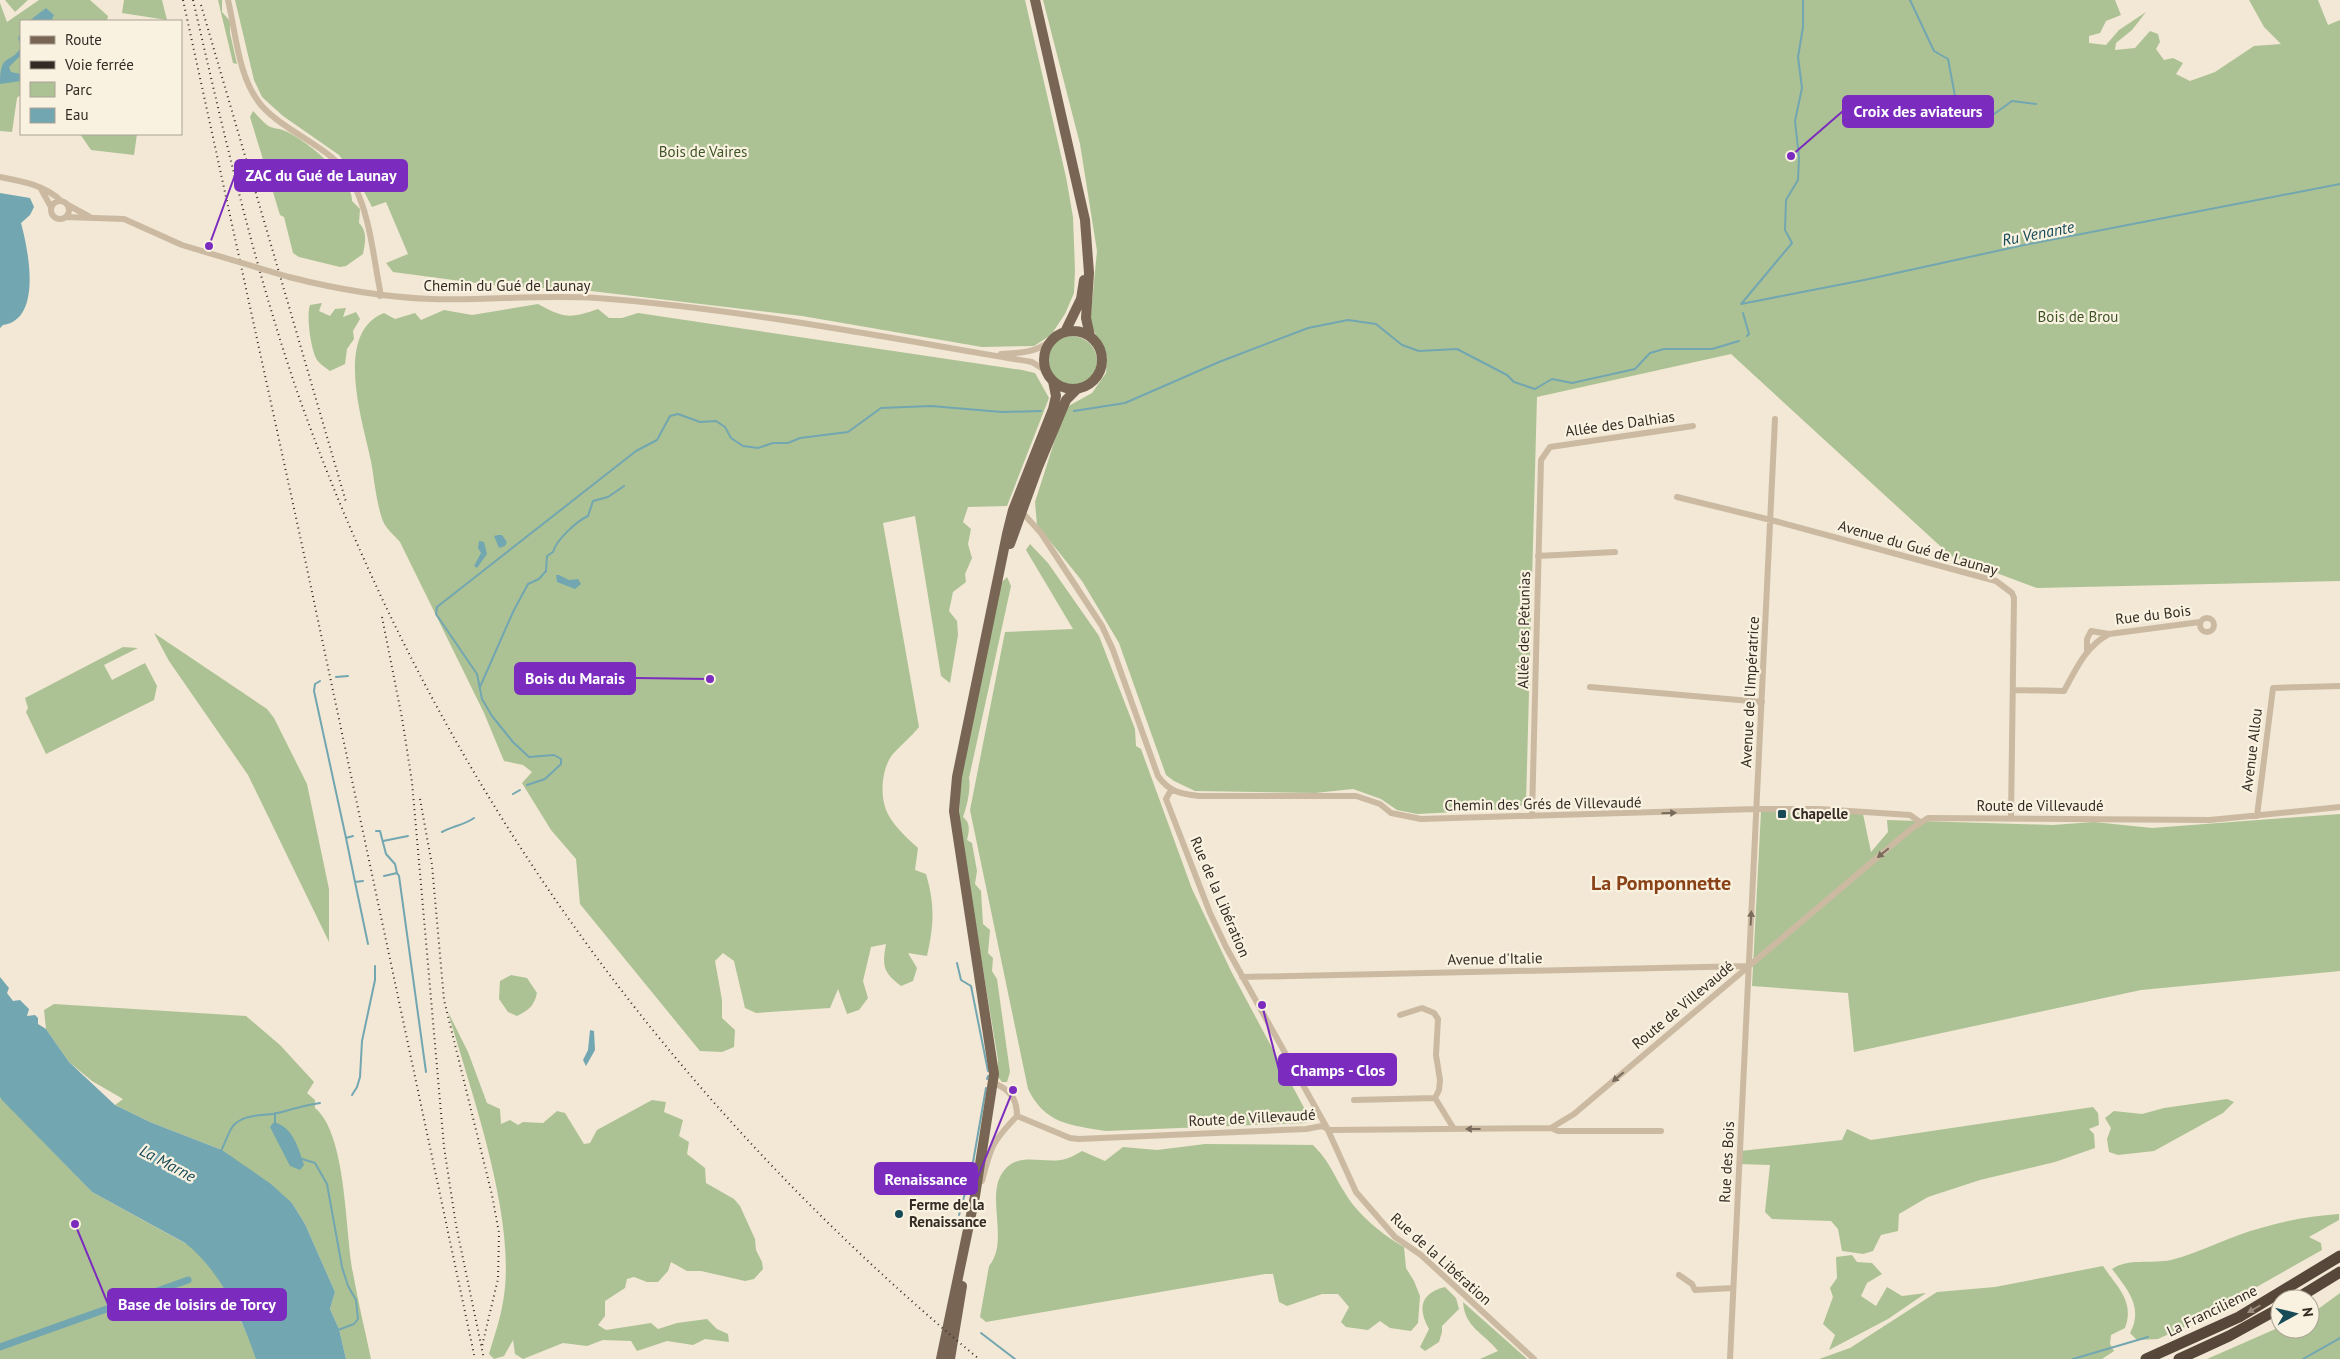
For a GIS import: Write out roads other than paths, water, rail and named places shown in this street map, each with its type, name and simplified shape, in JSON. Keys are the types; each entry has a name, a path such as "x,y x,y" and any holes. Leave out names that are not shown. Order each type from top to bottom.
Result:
{"highway":[{"name":"La Francilienne","path":"2146,1359 2239,1317 2340,1256"},
{"path":"2312,1289 2340,1272"},
{"name":"La Francilienne","path":"2178,1359 2229,1336 2270,1313"}],"main road":[{"path":"1035,0 1079,191 1088,247 1089,290 1086,318 1090,336"},
{"path":"1065,332 1080,299 1088,247"},
{"path":"950,1359 994,1096 993,1057 954,811 957,777 1013,510 1053,409 1056,396 1053,381 1046,371 1045,351 1050,342 1065,332 1074,330 1090,336 1098,345 1102,354 1099,374 1093,382 1076,389 1068,389 1053,381"},
{"path":"1001,566 1066,400 1076,389"},
{"path":"941,1359 974,1196 994,1083"}],"street":[{"path":"228,0 243,66 252,92 271,115 332,158 353,181 362,206 380,296"},
{"path":"0,177 41,188 47,190 68,205 66,217 61,219 54,218 51,214 51,207 41,188"},
{"path":"51,207 54,202 61,201"},
{"name":"Chemin du Gué de Launay","path":"68,205 91,217"},
{"name":"Chemin du Gué de Launay","path":"66,217 124,219 182,245 289,276 380,296 431,299 530,296 599,298 771,319 1032,362 1046,371"},
{"name":"Chemin du Gué de Launay","path":"990,355 1032,352 1040,350 1050,342"},
{"name":"Avenue de l'Impératrice","path":"1749,966 1775,419"},
{"name":"Allée des Dalhias","path":"1550,447 1693,426"},
{"name":"Allée des Pétunias","path":"1532,816 1541,460 1550,447"},
{"path":"1032,461 1029,479 1020,506 1022,511 1041,533 1102,626 1114,650 1158,776 1171,790"},
{"name":"Avenue du Gué de Launay","path":"1677,497 1771,520 1996,581 2012,593 2014,598 2014,690 2011,818"},
{"path":"1538,556 1615,552"},
{"name":"Rue du Bois","path":"2014,690 2064,691 2087,650 2098,639 2109,634 2200,622"},
{"name":"Rue du Bois","path":"2087,650 2087,639 2092,630 2109,634"},
{"name":"Avenue Allou","path":"2257,816 2273,688 2340,686"},
{"path":"1590,687 1762,702"},
{"name":"Chemin des Grés de Villevaudé","path":"1171,790 1180,794 1199,796 1356,796 1380,804 1391,814 1421,819 1756,809 1819,809 1910,815 1920,822"},
{"name":"Rue de la Libération","path":"1171,790 1166,799 1210,913 1242,977 1327,1128 1356,1192 1387,1229 1421,1255 1534,1359"},
{"name":"Route de Villevaudé","path":"1018,1116 1070,1138 1079,1139 1306,1129 1322,1126 1327,1128 1551,1128 1574,1114 1920,822 1938,817 2210,820 2340,807"},
{"name":"Avenue d'Italie","path":"1242,977 1749,966"},
{"name":"Rue des Bois","path":"1730,1359 1749,966"},
{"path":"1400,1015 1422,1008 1434,1013 1438,1019 1436,1055 1440,1080 1439,1090 1435,1098"},
{"path":"979,1192 992,1144 998,1135 1018,1116 1018,1106 1011,1093 994,1083"},
{"path":"1354,1100 1435,1098"},
{"path":"1435,1098 1454,1129"},
{"path":"1551,1128 1558,1131 1661,1131"},
{"path":"1679,1275 1692,1284 1695,1290 1733,1288"}],"water":[{"path":"46,8 54,15 52,20 30,20"},
{"path":"20,48 20,56 9,67 11,72 20,74 20,81 0,84 0,74 4,63"},
{"path":"0,193 30,198 34,207 30,215 21,223 29,265 30,282 28,297 24,310 16,320 0,328"},
{"path":"502,535 507,542 505,546 499,548 494,536"},
{"path":"479,541 484,542 487,554 477,568 474,566 481,553 478,548"},
{"path":"556,575 569,580 578,579 581,584 575,589 557,582"},
{"name":"La Marne","path":"0,977 9,988 7,993 13,1001 20,1000 29,1009 27,1016 35,1015 38,1018 38,1024 46,1029 69,1062 115,1105 150,1122 222,1150 271,1184 292,1203 305,1224 335,1292 330,1309 339,1329 346,1359 256,1359 237,1311 219,1281 198,1254 185,1243 92,1192 2,1100 0,1097"},
{"path":"590,1030 594,1031 595,1050 586,1066 583,1060 588,1050"},
{"path":"274,1122 286,1129 294,1139 304,1165 300,1170 290,1166 270,1127"}],"waterway":[{"path":"1742,303 1792,243 1785,230 1786,200 1798,180 1799,157 1795,121 1802,88 1798,57 1803,27 1803,0"},
{"path":"1910,0 1934,51 1948,59 1955,96 1969,117 1990,117 2012,101 2036,104"},
{"name":"Ru Venante","path":"1741,304 1869,279 2024,245 2340,184"},
{"path":"1743,313 1749,334 1747,336"},
{"path":"1074,411 1125,403 1219,362 1308,328 1348,320 1376,324 1402,345 1419,351 1457,349 1507,375 1514,382 1535,389 1552,379 1572,383 1635,369 1650,353 1664,349 1712,349 1739,341"},
{"path":"527,785 545,779 561,764 561,759 554,755 529,757 513,742 492,716 482,699 477,674 436,614 437,607 636,451 657,440 670,416 678,414 700,422 716,421 725,427 731,438 743,446 758,448 773,443 788,443 800,438 848,432 881,408 931,406 1002,412 1041,411"},
{"path":"480,687 513,612 528,584 539,579 546,571 547,556 553,552 558,542 568,531 588,516 593,501 608,497 624,486"},
{"path":"336,677 348,676"},
{"path":"320,681 315,684 314,691 346,838"},
{"path":"513,794 520,790"},
{"path":"442,832 474,818"},
{"path":"376,831 380,831 386,854 395,864 397,873 384,876"},
{"path":"353,836 346,838 355,882"},
{"path":"383,841 408,836"},
{"path":"397,873 399,876 426,1072"},
{"path":"363,881 355,882 368,944"},
{"path":"957,963 961,980 971,986 988,1071"},
{"path":"352,1095 360,1077 362,1041 375,980 375,966"},
{"path":"959,1215 972,1168 986,1088"},
{"path":"221,1151 233,1126 244,1119 320,1103"},
{"path":"275,1113 275,1123"},
{"path":"302,1159 315,1163 327,1184 342,1267 348,1286 356,1300 358,1319 354,1324 338,1330"},
{"path":"0,1347 188,1280"},
{"path":"981,1333 1015,1359"},
{"path":"2073,1359 2148,1337"},
{"path":"2303,1359 2340,1338"}],"railway":[{"path":"183,0 302,545 475,1359"},
{"path":"193,0 228,150 254,250 299,397 355,538 419,673 492,802 573,925 662,1042 760,1153 866,1259 979,1359"},
{"path":"201,5 346,502"},
{"path":"382,617 402,718 412,782 444,1147 456,1225 484,1359"},
{"path":"420,799 432,865 444,1000 492,1195 499,1233 498,1279 482,1346"}],"place":[{"name":"Croix des aviateurs","path":"1791,156"},
{"name":"ZAC du Gué de Launay","path":"209,246"},
{"name":"Bois du Marais","path":"710,679"},
{"name":"Chapelle","path":"1782,814"},
{"name":"Champs - Clos","path":"1262,1005"},
{"name":"Renaissance","path":"1013,1090"},
{"name":"Ferme de la Renaissance","path":"899,1214"},
{"name":"Base de loisirs de Torcy","path":"75,1224"}],"district":[{"name":"La Pomponnette","path":"1661,883"}],"park label":[{"name":"Bois de Vaires","path":"703,152"},
{"name":"Bois de Brou","path":"2078,317"}]}
